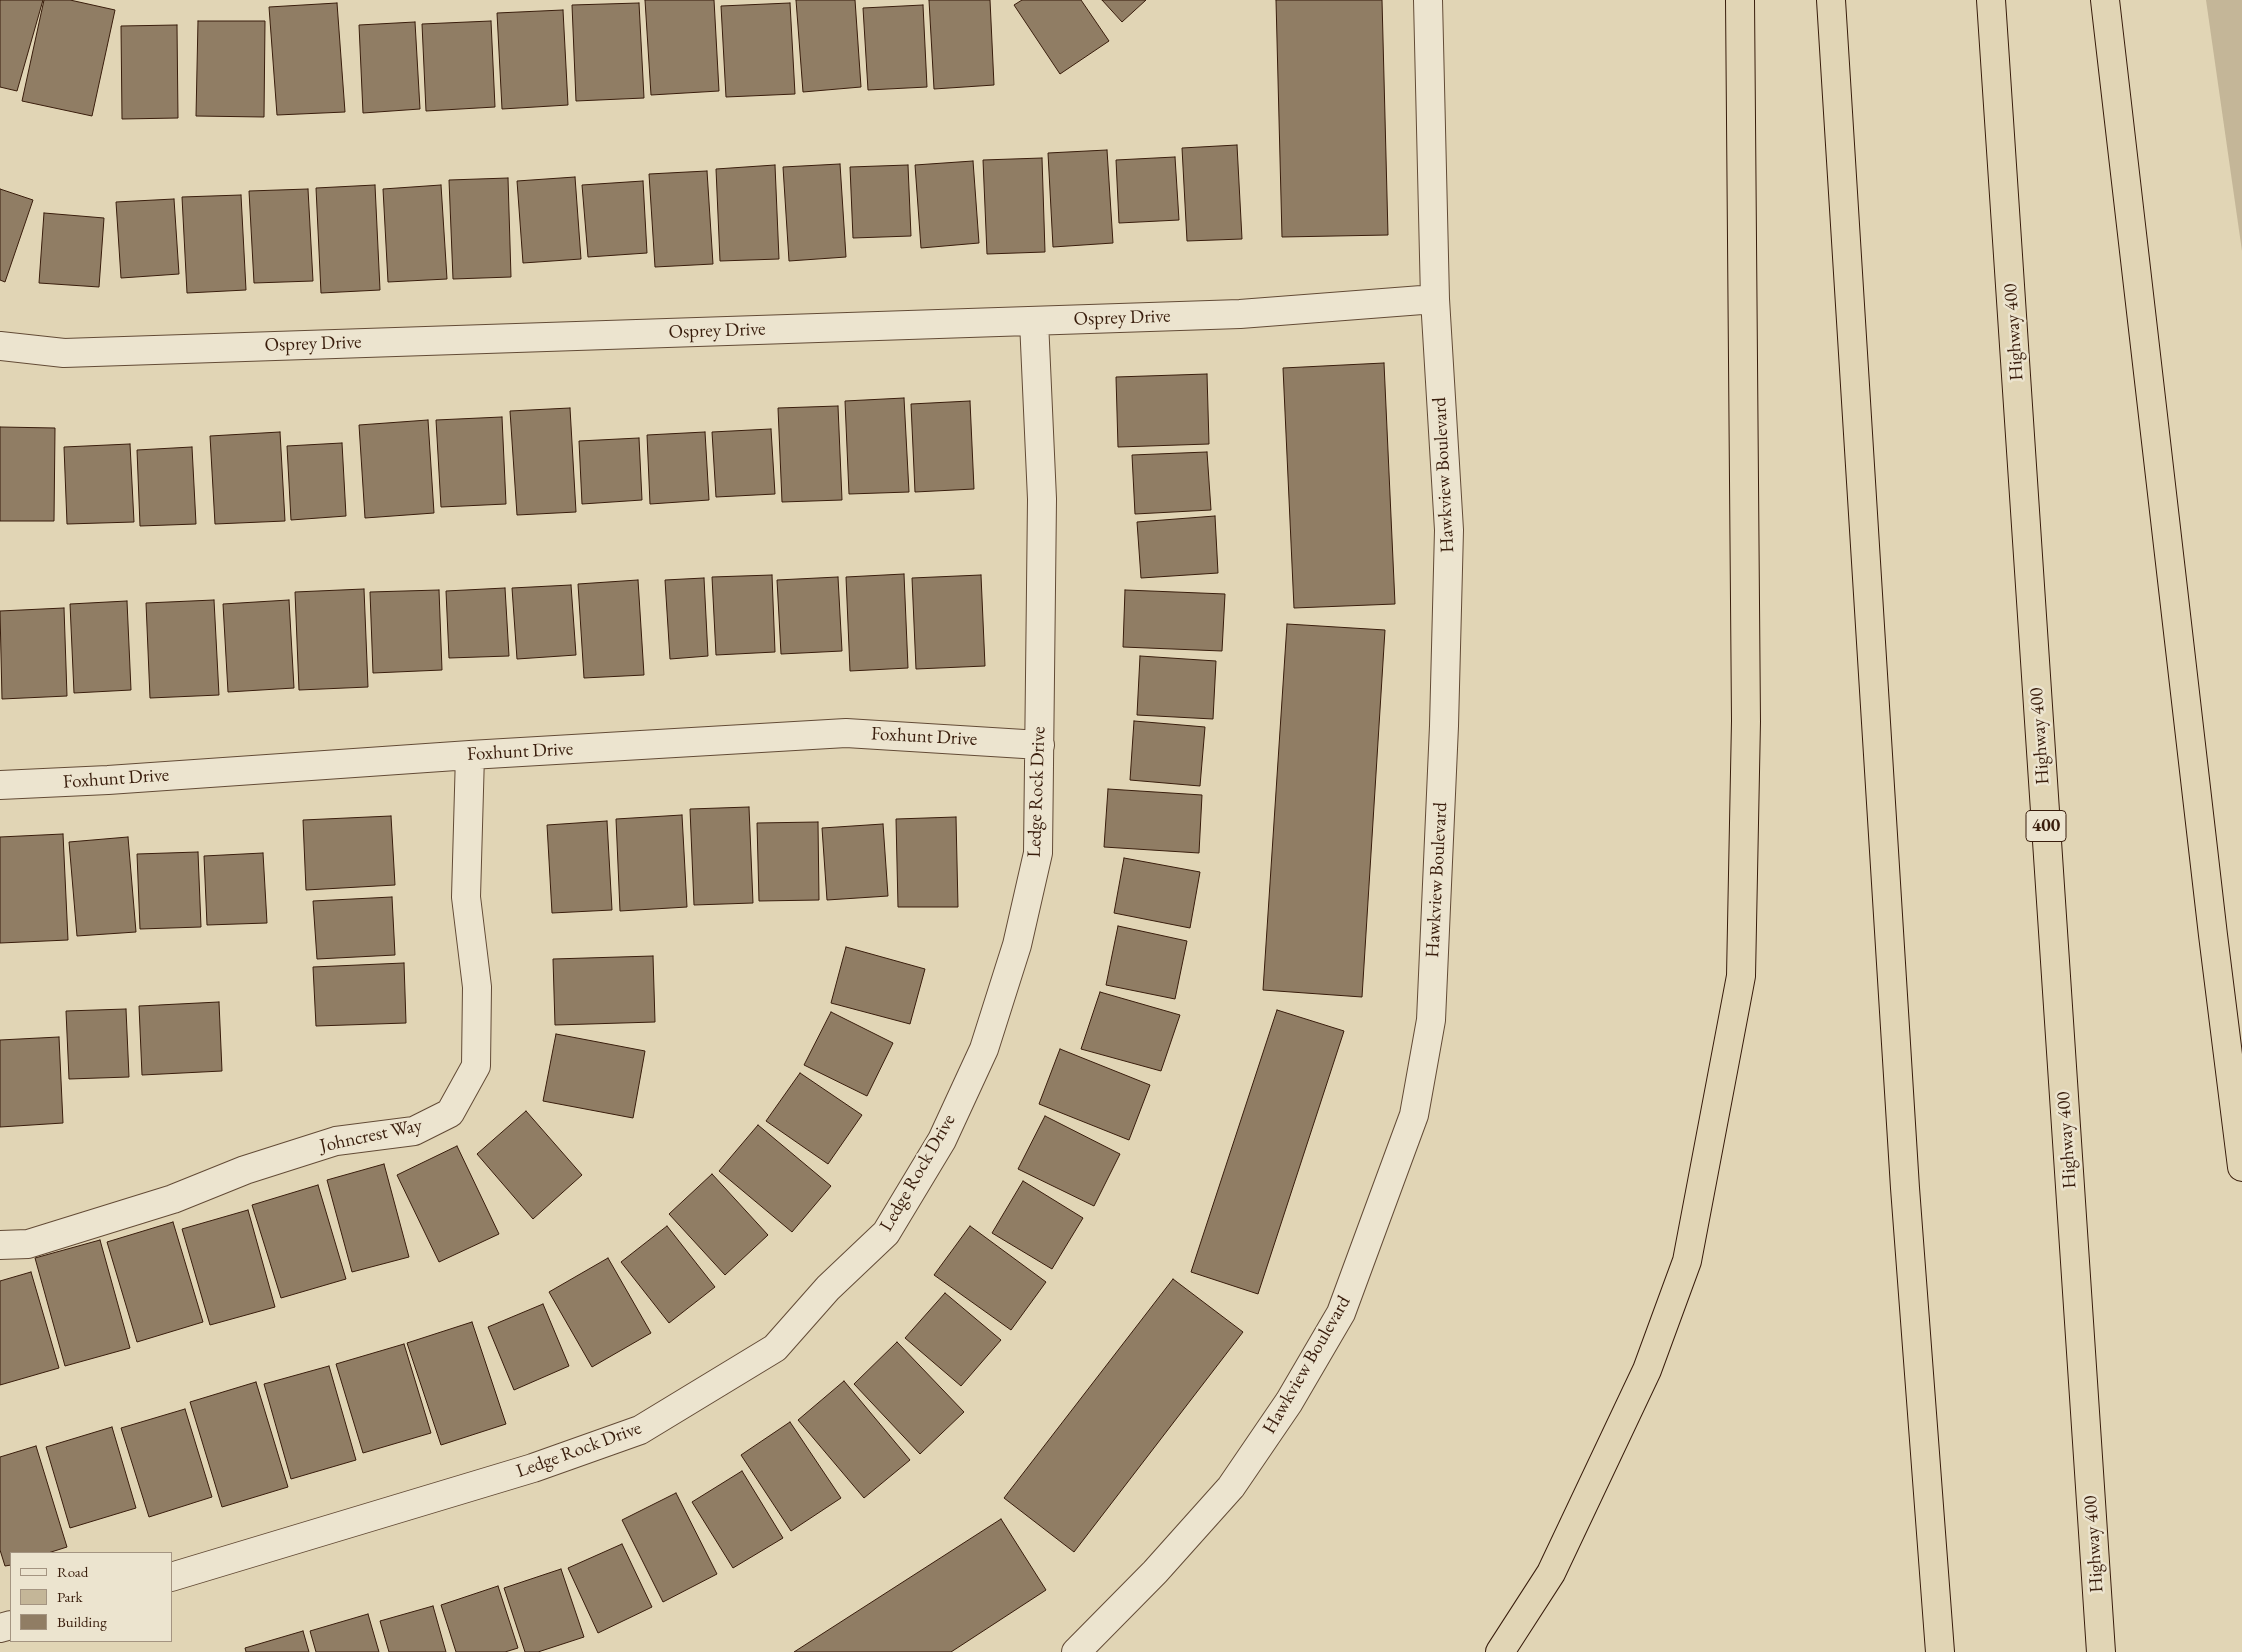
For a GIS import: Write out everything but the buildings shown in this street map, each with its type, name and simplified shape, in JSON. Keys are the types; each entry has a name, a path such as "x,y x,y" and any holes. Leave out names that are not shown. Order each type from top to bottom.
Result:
{"highway":[{"path":"1500,1652 1551,1573 1647,1370 1687,1261 1740,976 1746,721 1740,0"},
{"path":"1832,0 1905,1188 1940,1652"},
{"name":"Highway 400","path":"1991,0 2102,1652"},
{"path":"2105,0 2213,935 2242,1167"}],"street":[{"name":"Hawkview Boulevard","path":"1076,1652 1155,1572 1232,1487 1289,1402 1341,1313 1414,1115 1431,1020 1449,530 1435,299 1428,0"},
{"name":"Osprey Drive","path":"0,346 64,354 1240,314 1435,299"},
{"name":"Ledge Rock Drive","path":"172,1577 533,1468 640,1430 775,1348 828,1288 886,1233 942,1140 984,1049 1018,945 1038,853 1042,499 1034,321"},
{"name":"Foxhunt Drive","path":"0,784 108,780 470,755 846,733 1040,745"},
{"name":"Johncrest Way","path":"0,1245 28,1244 173,1199 245,1170 336,1142 414,1131 450,1113 476,1066 476,987 466,897 470,755"}],"green space":[{"path":"2206,0 2242,0 2242,251"}]}
